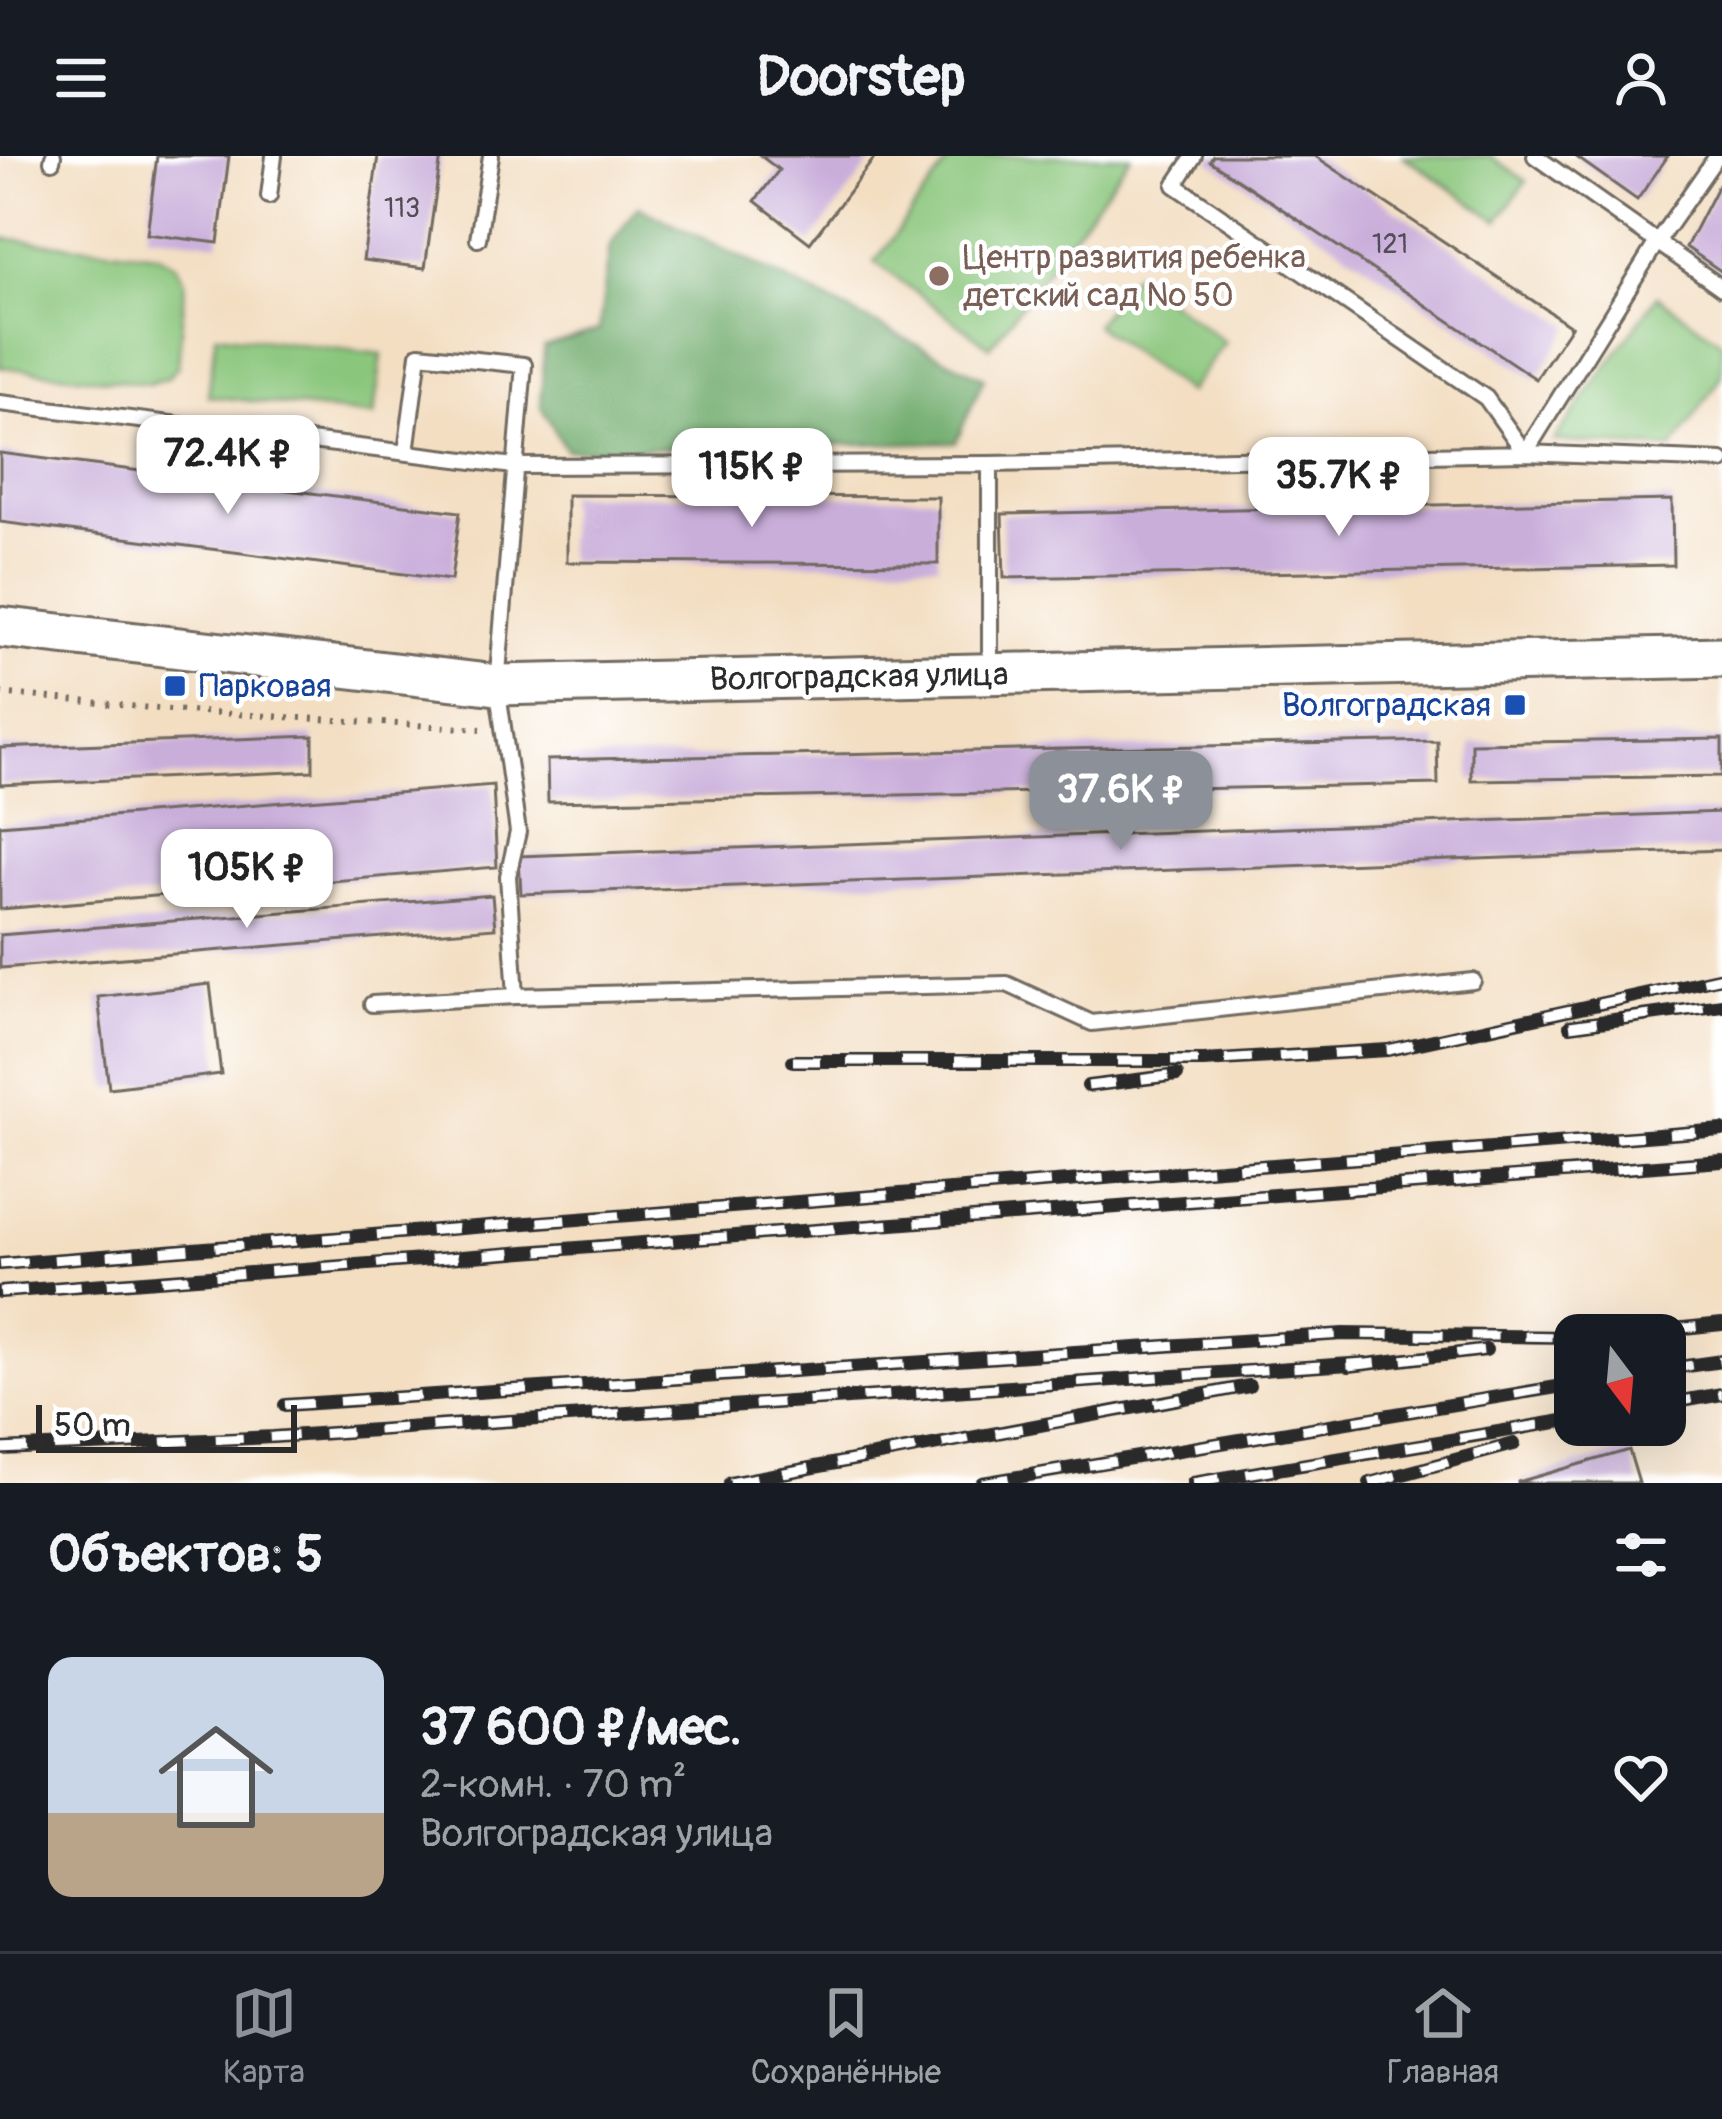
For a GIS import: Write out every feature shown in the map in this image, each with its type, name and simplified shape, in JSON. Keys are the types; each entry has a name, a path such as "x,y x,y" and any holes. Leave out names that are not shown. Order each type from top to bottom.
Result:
{"street":[{"name":"Волгоградская улица","path":"0,627 497,686 1722,657"}],"lane":[{"path":"269,196 274,156"},
{"path":"478,239 491,156"},
{"path":"1194,156 1175,184 1486,398 1525,453"},
{"path":"1535,156 1722,288"},
{"path":"1525,453 1657,242 1717,156"},
{"path":"406,452 419,354 524,365 497,686 518,832 508,876 516,996"},
{"path":"0,403 514,466 990,464 1525,453 1722,461"},
{"path":"990,464 990,674"},
{"path":"372,1004 1007,984 1092,1023 1473,981"}],"path":[{"path":"0,693 170,710 504,730"}],"green space":[{"path":"953,156 1131,156 990,347 875,262"},
{"path":"1403,156 1490,156 1526,181 1498,221"},
{"path":"638,206 984,378 956,442 566,450 541,407 544,347 599,330 610,245"},
{"path":"0,238 157,254 175,264 185,281 178,366 167,378 148,384 0,367"},
{"path":"1133,274 1225,342 1188,393 1095,325"},
{"path":"1657,296 1722,342 1722,376 1672,449 1554,441"},
{"path":"216,334 382,354 374,416 208,396"}],"building":[{"path":"157,156 229,156 218,243 147,234"},
{"path":"378,156 441,156 425,268 363,260"},
{"path":"761,156 876,156 810,243 755,201 779,170"},
{"path":"1213,156 1315,156 1571,326 1536,379 1210,161"},
{"path":"1575,156 1668,156 1637,200"},
{"path":"1718,185 1722,188 1722,272 1686,247"},
{"path":"0,453 460,512 451,580 0,522"},
{"path":"567,495 938,497 938,564 567,562"},
{"path":"1672,500 1673,565 1004,578 1002,514"},
{"path":"313,736 313,771 0,785 0,748"},
{"path":"1722,739 1722,776 1471,780 1471,743"},
{"path":"1437,741 1438,784 548,802 547,760"},
{"path":"493,785 497,867 0,909 0,825"},
{"path":"1722,812 1722,850 521,894 519,856"},
{"path":"492,895 495,928 0,968 0,935"},
{"path":"210,984 221,1074 109,1088 98,997"},
{"path":"1629,1450 1639,1483 1518,1483 1518,1482"}],"railway":[{"path":"793,1061 1203,1061 1388,1050 1722,977"},
{"path":"1570,1026 1722,1005"},
{"path":"1088,1086 1177,1075"},
{"path":"0,1264 1722,1130"},
{"path":"0,1292 1722,1161"},
{"path":"1686,1328 1722,1324"},
{"path":"285,1405 1343,1334 1554,1337"},
{"path":"1349,1366 1486,1350"},
{"path":"1686,1366 1722,1361"},
{"path":"0,1449 273,1437 1365,1363"},
{"path":"730,1483 1249,1386"},
{"path":"982,1483 1554,1388"},
{"path":"1686,1400 1722,1394"},
{"path":"1193,1483 1554,1423"},
{"path":"1370,1483 1514,1444"}],"place":[{"name":"Центр развития ребенка детский сад № 50","path":"939,276"},
{"name":"Парковая","path":"175,686"},
{"name":"Волгоградская","path":"1515,705"}]}
